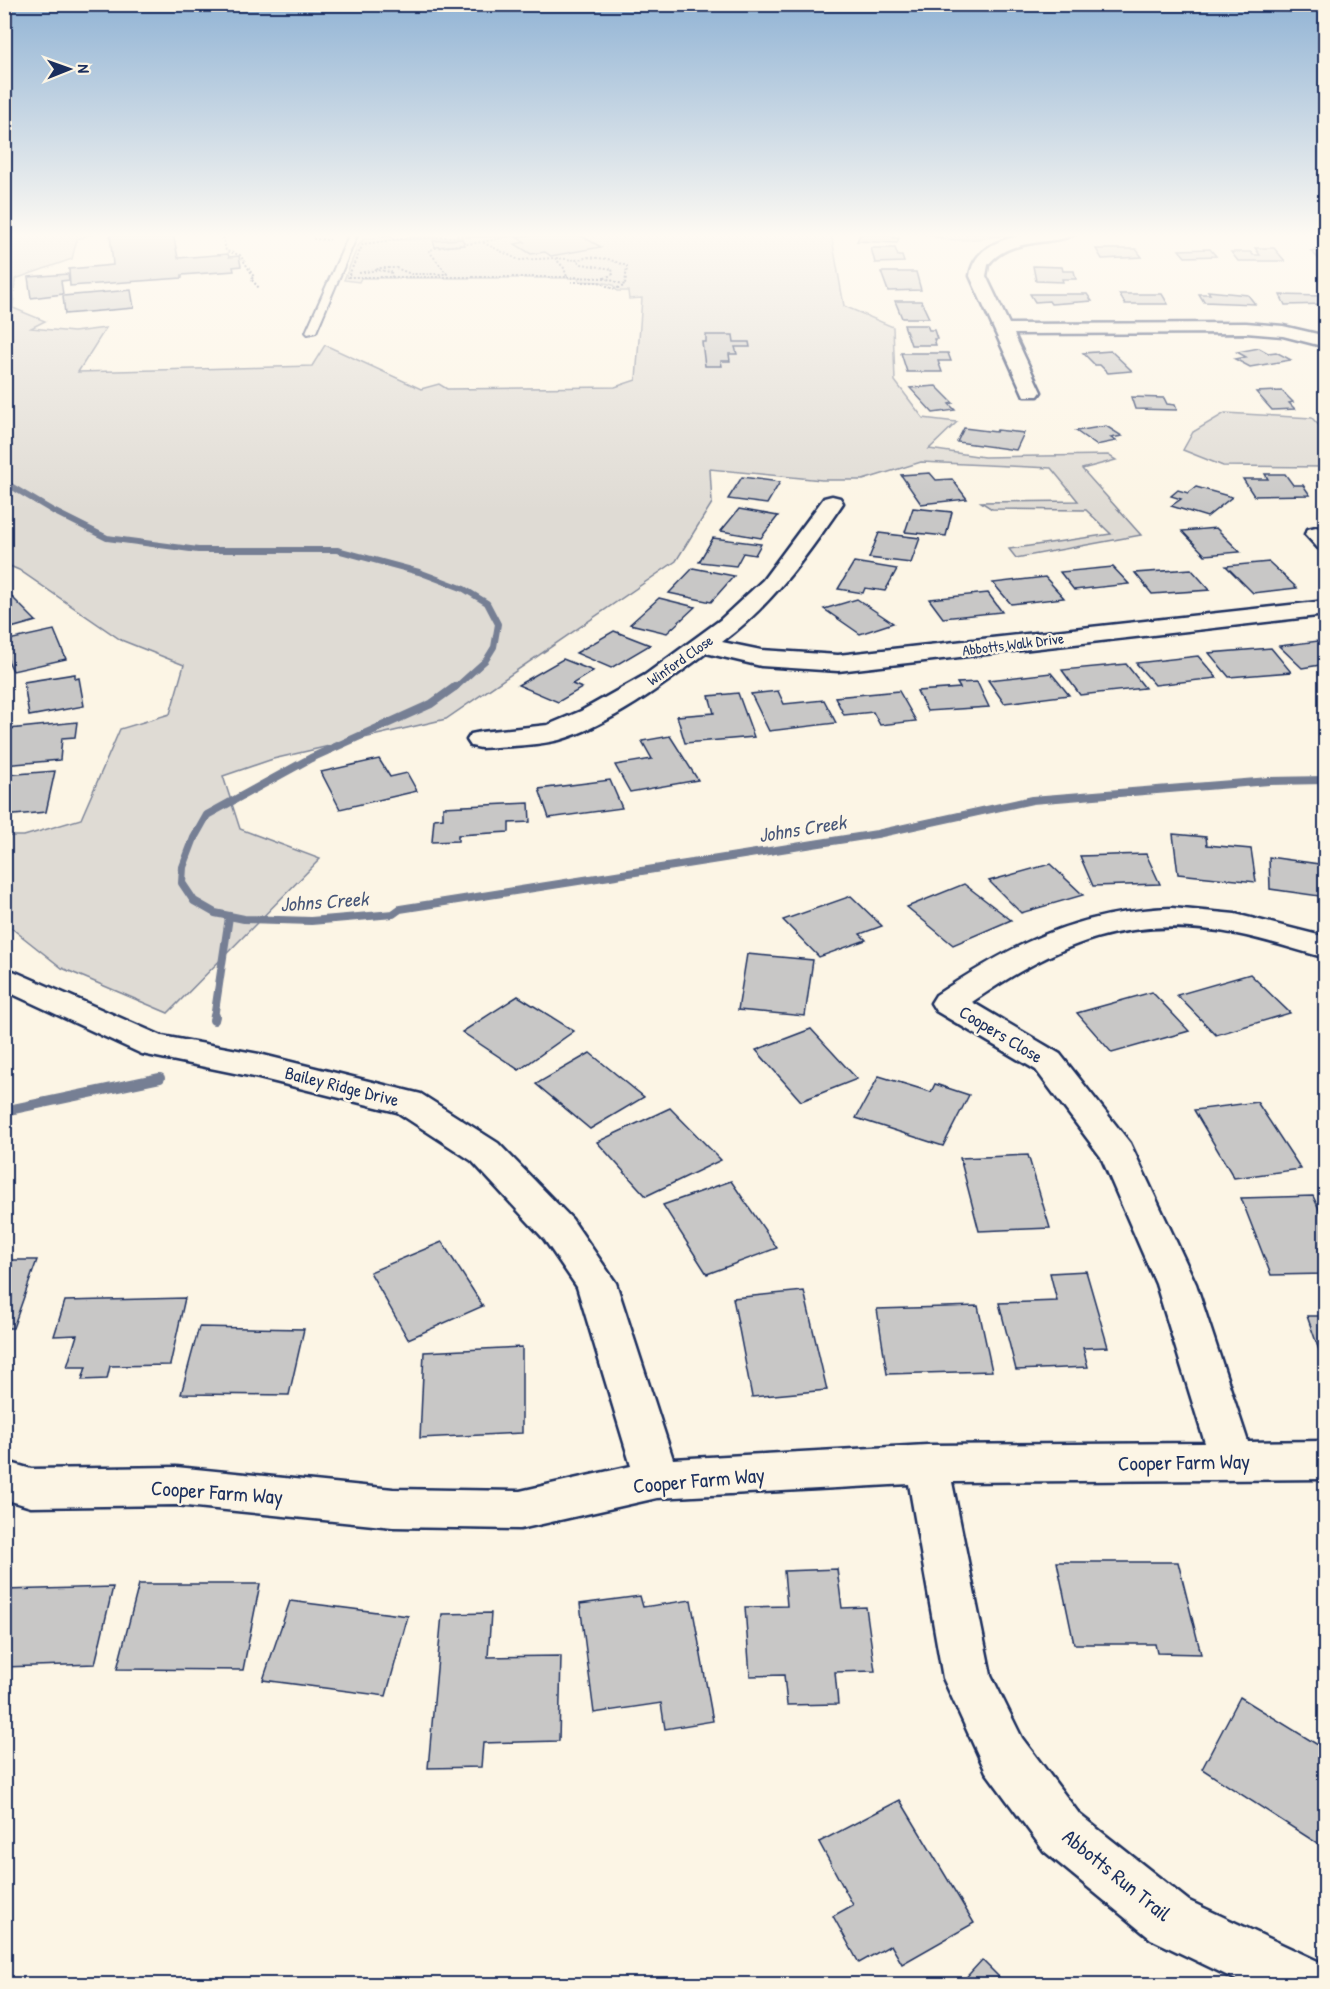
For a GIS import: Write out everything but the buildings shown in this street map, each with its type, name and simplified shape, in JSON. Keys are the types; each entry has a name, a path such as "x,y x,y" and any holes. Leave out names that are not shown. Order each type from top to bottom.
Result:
{"street":[{"path":"1001,326 1030,392"},
{"path":"1002,329 1263,329 1300,334 1326,342"},
{"name":"Winford Close","path":"481,740 554,733 590,717 654,680 729,625 771,585 832,503"},
{"name":"Abbotts Walk Drive","path":"702,645 761,658 838,663 1326,608"},
{"name":"Coopers Close","path":"1232,1461 1176,1284 1117,1152 1048,1062 948,1003 987,976 1040,948 1082,930 1140,918 1192,918 1235,924 1294,937 1326,948"},
{"name":"Bailey Ridge Drive","path":"4,977 154,1046 259,1065 408,1103 485,1152 558,1229 596,1283 657,1479"},
{"name":"Cooper Farm Way","path":"4,1480 31,1488 176,1486 393,1508 520,1509 657,1479 927,1464 1326,1460"},
{"name":"Abbotts Run Trail","path":"927,1464 967,1678 1004,1755 1062,1833 1170,1920 1304,1984"}],"lane":[{"path":"311,332 314,326"}],"shaded area":[{"path":"4,326 35,326 31,328 74,332 106,328 78,372 312,366 325,345 421,389 439,384 447,389 615,387 636,380 640,326 890,326 893,327 895,381 923,418 957,422 929,449 984,457 1108,455 1116,460 1082,469 1141,535 1016,558 1009,549 1111,534 1086,510 992,509 981,502 1078,501 1051,468 921,462 863,480 822,480 710,469 712,503 676,561 446,719 273,759 223,776 240,829 320,859 168,1013 62,968 5,923 5,836 24,836 81,819 120,729 170,714 184,665 121,640 19,570 5,564"},
{"path":"1225,413 1312,418 1325,432 1325,467 1223,466 1183,450 1193,432"}],"waterway":[{"name":"Johns Creek","path":"4,482 53,511 107,538 198,550 337,550 419,572 464,589 487,603 498,624 494,647 486,660 455,688"},
{"name":"Johns Creek","path":"456,686 431,704 311,758 207,815 194,838 183,867 182,883 194,901 215,913 244,919 311,921 393,914 400,909 877,834 1032,800 1269,781 1326,780"},
{"path":"214,1018 229,917"},
{"path":"214,1020 215,1016"},
{"path":"4,1111 160,1078"}]}
